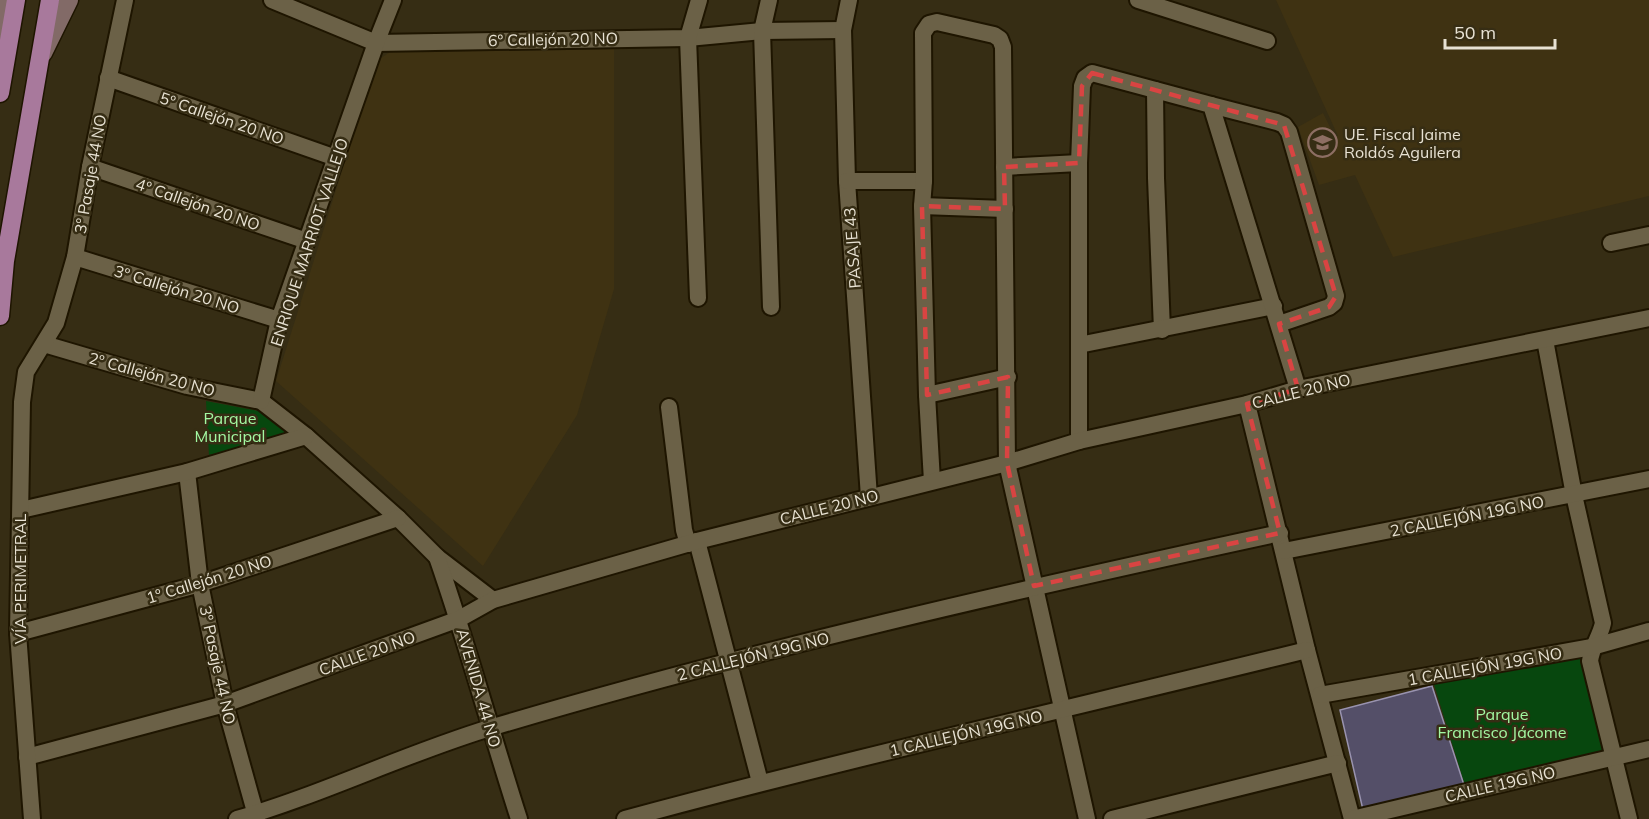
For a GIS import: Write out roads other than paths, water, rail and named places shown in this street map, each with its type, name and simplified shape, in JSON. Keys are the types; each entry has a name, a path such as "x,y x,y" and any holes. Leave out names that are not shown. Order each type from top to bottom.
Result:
{"highway":[{"path":"0,93 16,0"},
{"path":"0,316 5,261 50,0"}],"main road":[{"path":"3,0 9,42"},
{"path":"41,57 69,0"}],"street":[{"name":"3º Pasaje 44 NO","path":"44,344 56,323 75,257 90,167 124,0"},
{"name":"6º Callejón 20 NO","path":"272,0 294,4 376,43 688,38 762,31 843,30"},
{"name":"ENRIQUE MARRIOT VALLEJO","path":"261,401 279,320 393,0"},
{"path":"698,298 688,38 699,0"},
{"path":"769,0 762,31 771,307"},
{"name":"PASAJE 43","path":"849,0 843,30 848,181 869,496"},
{"path":"1137,0 1267,41"},
{"path":"932,481 927,395 922,206 924,181 923,33 929,24 937,22 994,35 1000,39 1003,47 1008,377 1007,463 1087,819"},
{"path":"1079,441 1079,163 1082,86 1085,78 1092,73 1284,125 1289,132 1336,296 1334,303 1329,307 1279,324"},
{"name":"5º Callejón 20 NO","path":"108,78 336,159"},
{"path":"1155,90 1162,330"},
{"path":"1211,105 1298,389"},
{"path":"1004,167 1079,163"},
{"name":"4º Callejón 20 NO","path":"90,167 307,241"},
{"path":"848,181 924,181"},
{"path":"922,206 1005,209"},
{"path":"1611,243 1649,235"},
{"name":"3º Callejón 20 NO","path":"75,257 279,320"},
{"path":"1079,345 1274,306"},
{"name":"CALLE 20 NO","path":"27,757 225,704 459,620 493,600 693,542 1007,463 1079,441 1247,404 1298,389 1649,318"},
{"path":"1545,340 1574,495 1603,623 1601,632 1592,647 1590,661 1629,819"},
{"name":"2º Callejón 20 NO","path":"44,344 187,386 261,401"},
{"name":"VÍA PERIMETRAL","path":"32,819 18,633 22,402 26,372 44,344"},
{"path":"927,395 1008,377"},
{"path":"261,401 306,436 398,518 437,557 493,600"},
{"path":"1247,404 1307,650 1352,819"},
{"path":"669,407 684,530 693,542 760,782"},
{"path":"21,510 188,472 306,436"},
{"name":"3º Pasaje 44 NO","path":"188,472 200,584 225,704 256,816"},
{"name":"2 CALLEJÓN 19G NO","path":"1284,551 1649,479"},
{"name":"1º Callejón 20 NO","path":"18,633 200,584 398,518"},
{"name":"2 CALLEJÓN 19G NO","path":"237,819 256,816 490,728 728,661 1034,586 1280,533"},
{"name":"AVENIDA 44 NO","path":"437,557 459,620 519,819"},
{"name":"1 CALLEJÓN 19G NO","path":"1320,695 1592,647 1649,631"},
{"name":"1 CALLEJÓN 19G NO","path":"626,819 760,782 1307,650"},
{"name":"CALLE 19G NO","path":"1352,819 1649,749"},
{"path":"1112,819 1338,763"}],"place":[{"name":"UE. Fiscal Jaime Roldós Aguilera","path":"1323,143"}],"park label":[{"name":"Parque Municipal","path":"230,427"},
{"name":"Parque Francisco Jácome","path":"1502,723"}]}
